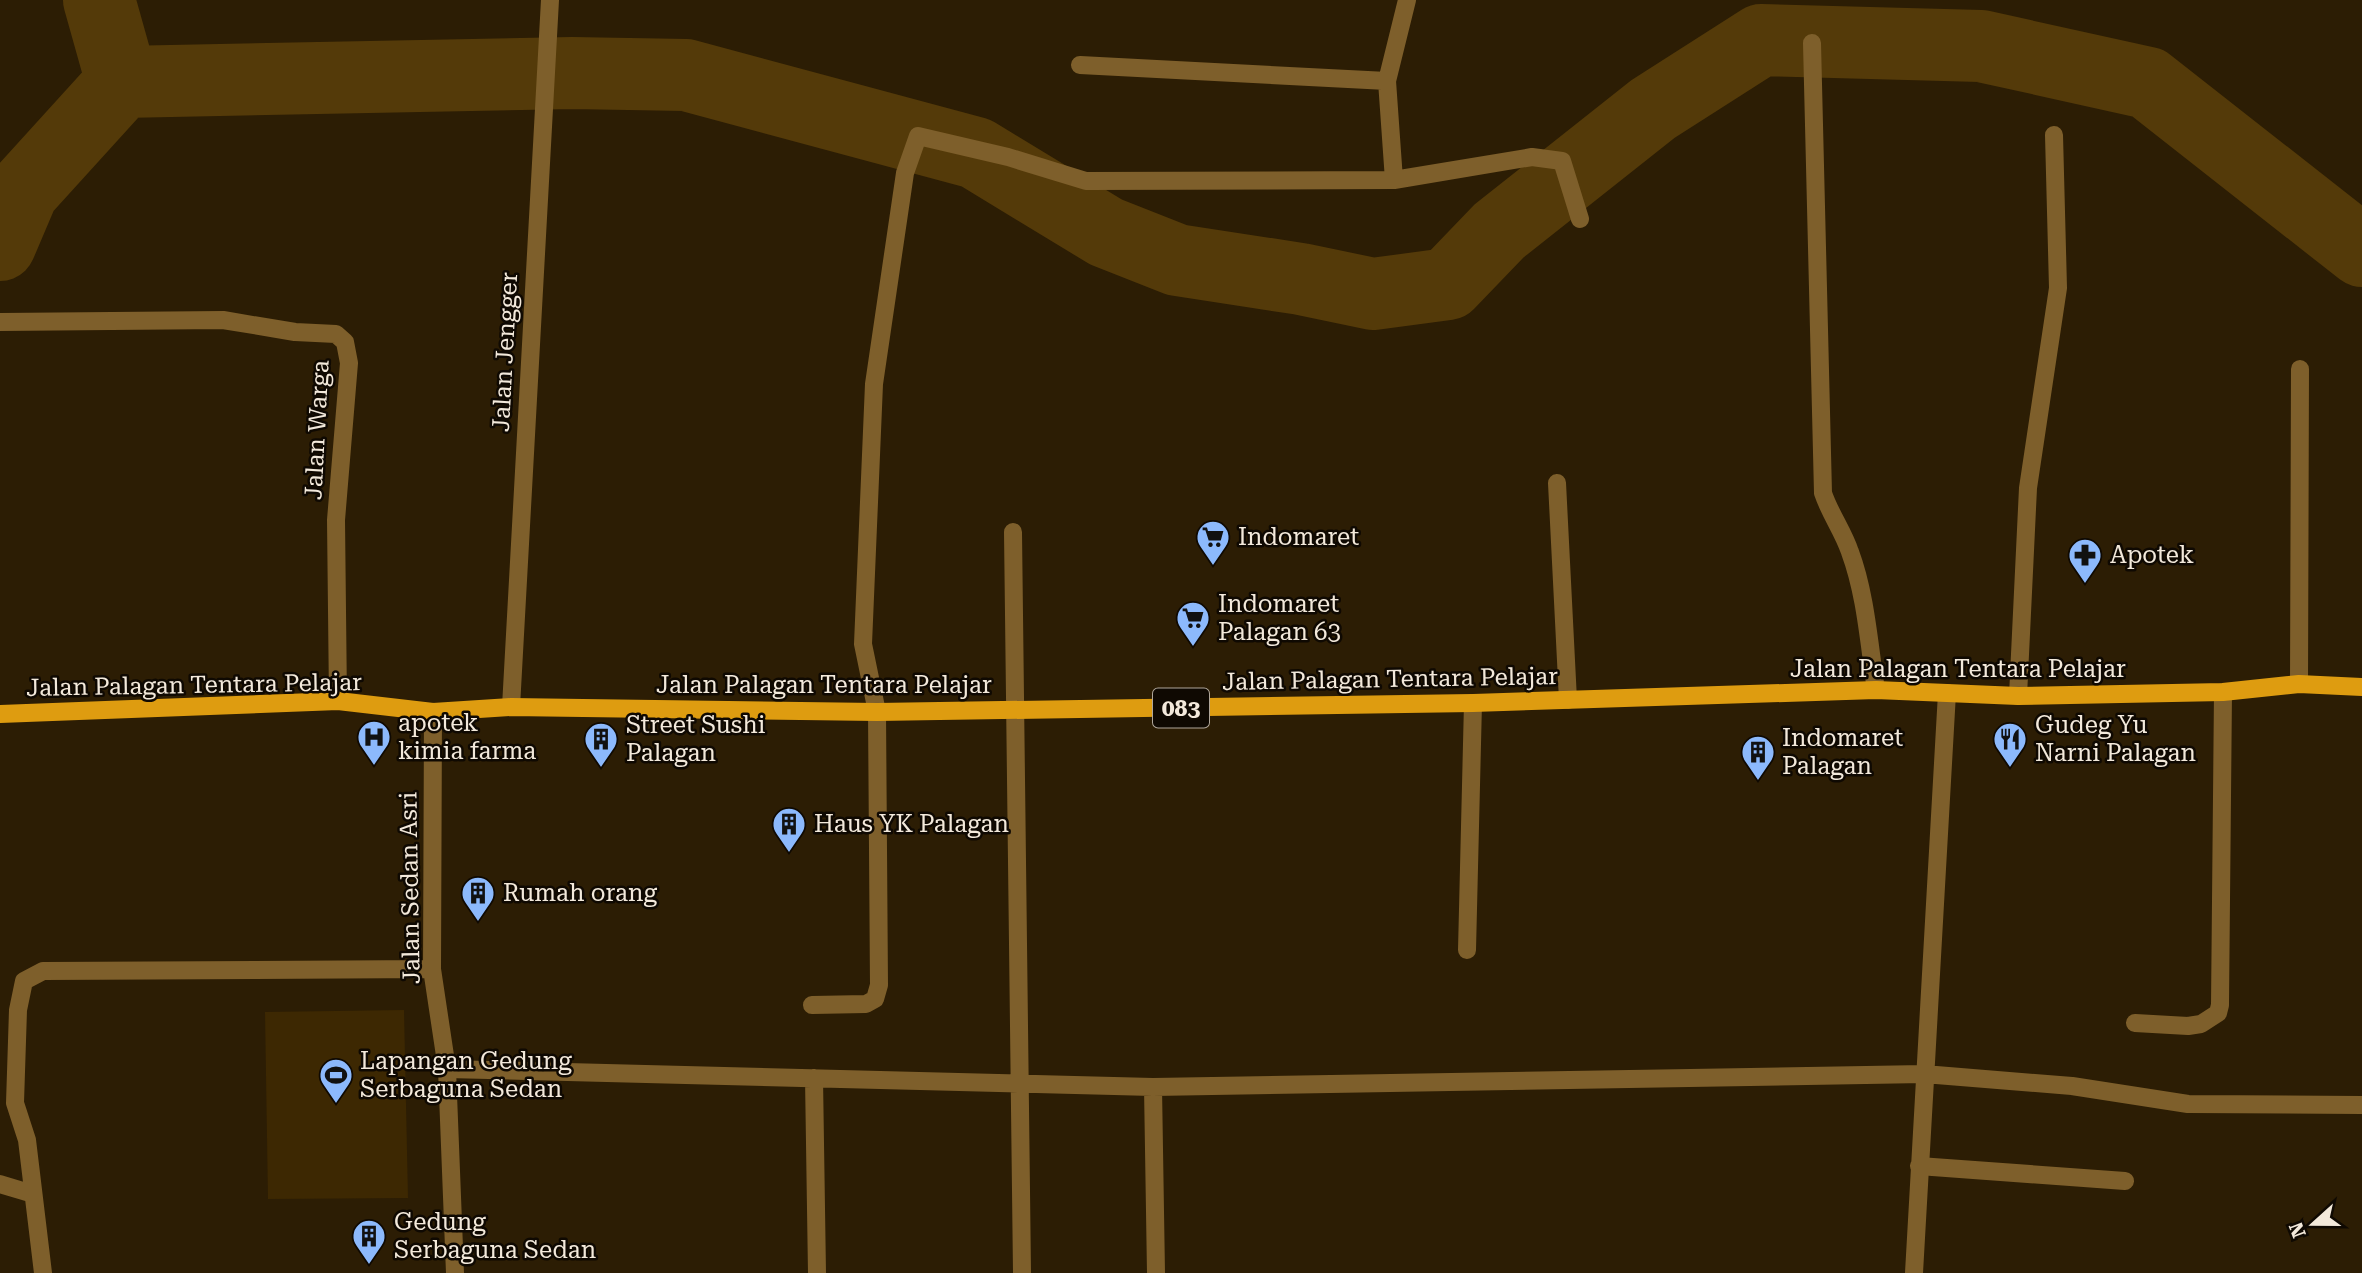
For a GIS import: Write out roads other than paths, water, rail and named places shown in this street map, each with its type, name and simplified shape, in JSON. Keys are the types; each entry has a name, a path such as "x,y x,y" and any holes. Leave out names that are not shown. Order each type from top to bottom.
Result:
{"main road":[{"name":"Jalan Palagan Tentara Pelajar","path":"0,714 338,701 433,712 511,707 877,712 1474,704 1876,690 2018,696 2223,692 2299,684 2362,687"}],"street":[{"name":"Jalan Jengger","path":"511,707 550,0"},
{"path":"1394,180 1387,81 1407,0"},
{"path":"1812,43 1823,493 1849,549 1858,577 1876,690"},
{"path":"1080,65 1387,81"},
{"path":"2018,696 2028,488 2058,288 2054,135"},
{"path":"812,1005 866,1004 875,999 879,985 877,712 863,644 874,384 905,173 918,136 1009,157 1086,181 1394,180 1532,157 1562,161 1578,211"},
{"name":"Jalan Warga","path":"0,322 223,320 295,332 336,334 345,342 349,363 336,520 338,701"},
{"path":"2299,684 2300,369"},
{"path":"1557,482 1568,700"},
{"path":"1013,532 1022,1273"},
{"path":"2135,1023 2188,1026 2201,1024 2218,1013 2223,692"},
{"path":"1914,1273 1947,693"},
{"path":"1467,950 1474,704"},
{"name":"Jalan Sedan Asri","path":"433,712 432,970 447,1069 455,1273"},
{"path":"43,1273 27,1140 8,1103 18,1010 24,981 43,971 432,970"},
{"path":"447,1069 1153,1087 1924,1074 2072,1086 2188,1104 2362,1105"},
{"path":"814,1078 817,1273"},
{"path":"1153,1087 1156,1273"},
{"path":"1919,1166 2125,1181"},
{"path":"0,1184 33,1194"}],"waterway":[{"path":"99,0 122,82"},
{"path":"0,245 23,191 122,82 572,73 686,75 976,153 1106,232 1177,260 1301,279 1373,294 1448,284 1499,231 1653,109 1761,40 1981,46 2148,83 2362,251"}],"place":[{"name":"Indomaret","path":"1213,567"},
{"name":"Apotek","path":"2085,585"},
{"name":"Indomaret Palagan 63","path":"1193,648"},
{"name":"apotek kimia farma","path":"374,767"},
{"name":"Street Sushi Palagan","path":"601,769"},
{"name":"Gudeg Yu Narni Palagan","path":"2010,769"},
{"name":"Indomaret Palagan","path":"1758,782"},
{"name":"Haus YK Palagan","path":"789,854"},
{"name":"Rumah orang","path":"478,923"},
{"name":"Lapangan Gedung Serbaguna Sedan","path":"336,1105"},
{"name":"Gedung Serbaguna Sedan","path":"369,1266"}]}
